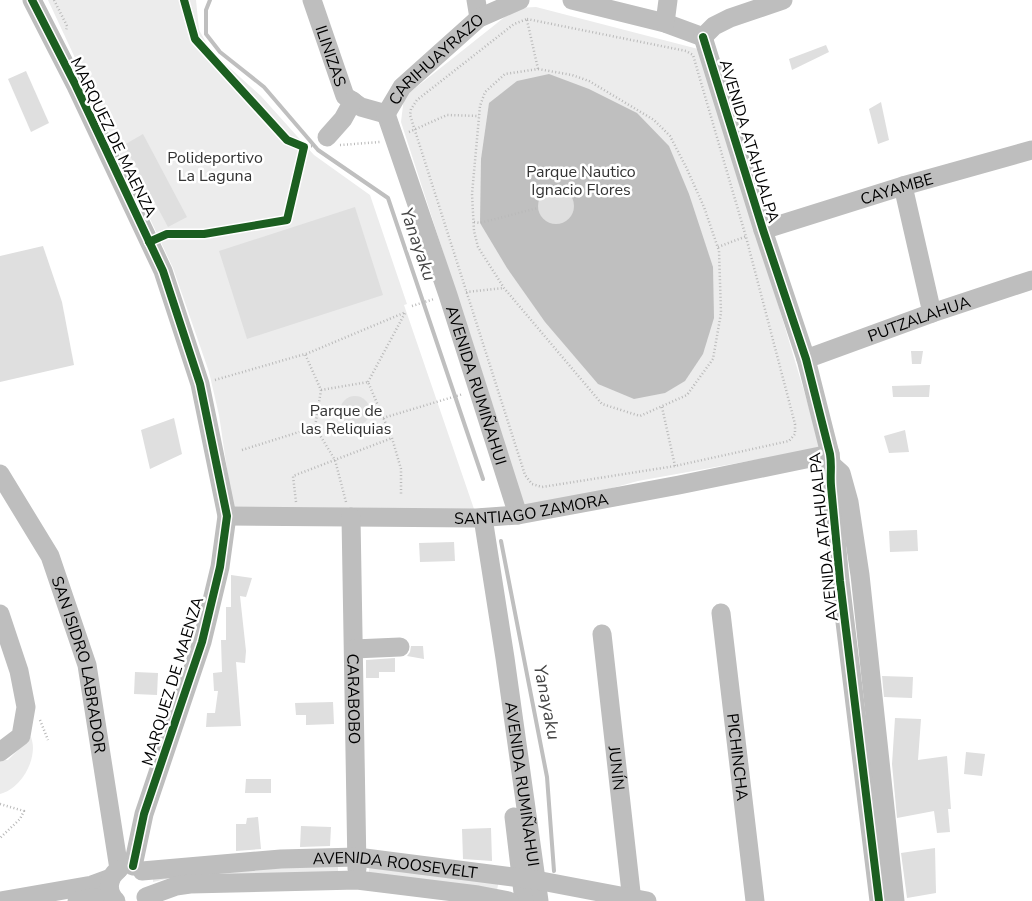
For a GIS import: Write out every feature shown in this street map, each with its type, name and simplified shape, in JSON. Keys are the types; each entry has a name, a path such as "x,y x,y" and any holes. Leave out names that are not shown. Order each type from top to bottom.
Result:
{"street":[{"name":"MARQUEZ DE MAENZA","path":"32,0 76,86 162,271 200,384 227,516 220,567 202,642 126,871 110,892 114,899"},
{"name":"ILINIZAS","path":"312,0 345,96 361,107 386,114"},
{"path":"572,0 665,23 703,37 714,26 730,18 783,0"},
{"path":"665,23 668,0"},
{"name":"CARIHUAYRAZO","path":"386,114 402,87 478,9 523,5"},
{"name":"AVENIDA ATAHUALPA","path":"703,37 754,233 806,359 831,459 830,486 839,572 878,901"},
{"path":"328,143 353,101"},
{"name":"AVENIDA RUMIÑAHUI","path":"386,114 448,294 515,515"},
{"name":"CAYAMBE","path":"754,233 903,186 1032,150"},
{"path":"903,186 932,313"},
{"name":"PUTZALAHUA","path":"806,359 932,313 1032,280"},
{"name":"AVENIDA ATAHUALPA","path":"831,459 841,472 849,502 860,575 895,901"},
{"name":"SANTIAGO ZAMORA","path":"227,516 350,513 482,518 515,515 831,459"},
{"name":"SAN ISIDRO LABRADOR","path":"0,474 50,556 87,665 126,871"},
{"name":"CARABOBO","path":"350,513 354,649 359,673 357,880"},
{"name":"AVENIDA RUMIÑAHUI","path":"482,518 528,880 524,901"},
{"name":"PICHINCHA","path":"721,613 755,901"},
{"path":"0,614 19,671 26,707 22,736 0,752"},
{"name":"JUNÍN","path":"602,634 637,900"},
{"path":"354,649 400,647"},
{"name":"AVENIDA ROOSEVELT","path":"1,901 92,885 126,871 281,859 357,857 528,880 576,894 637,900"},
{"name":"MARQUEZ DE MAENZA","path":"126,871 146,876 149,883 144,899"},
{"name":"AVENIDA ROOSEVELT","path":"144,899 176,886 190,884 357,880 460,892 509,901"},
{"name":"AVENIDA RUMIÑAHUI","path":"528,880 539,901"},
{"path":"77,901 89,898 114,899"}],"path":[{"path":"523,5 538,69"},
{"path":"527,19 686,51 693,56 754,233 795,424 795,434 790,441 675,466 542,487 532,484 526,475 415,130 410,115 411,109 417,100 514,24 527,19"},
{"path":"538,69 572,75 589,81 654,120 670,136 704,207 720,251 721,314 713,359 686,395 640,416 602,404 504,288 478,247 473,222 472,194 480,106 486,92 505,74 538,69"},
{"path":"304,147 328,143 380,142 415,130 447,115 479,116"},
{"path":"473,222 480,223 538,208"},
{"path":"718,247 754,233"},
{"path":"466,292 504,288"},
{"path":"412,306 434,298"},
{"path":"200,384 305,354 406,312 368,382"},
{"path":"305,354 321,390 315,427 335,460 350,513"},
{"path":"321,390 368,382"},
{"path":"368,382 392,438 401,469 402,496"},
{"path":"383,418 466,393"},
{"path":"662,407 675,466"},
{"path":"242,450 315,427"},
{"path":"297,509 293,476 392,438"},
{"path":"39,714 48,740"},
{"path":"0,804 24,810 20,819 0,838"}],"green space":[{"path":"48,0 196,0 199,30 211,51 261,96 314,155 370,195 407,304 404,305 474,509 233,509 219,415 209,372 173,268"},
{"name":"Parque Nautico Ignacio Flores","path":"536,7 702,50 821,448 638,481 513,515 495,412 401,122 404,97 516,8"},
{"path":"31,737 33,745 32,754 26,771 15,786 0,794 0,760 8,760"},
{"path":"370,863 499,880 497,890 368,877"},
{"path":"338,866 338,874 184,875 153,882 153,871"}],"shaded area":[{"name":"Parque Nautico Ignacio Flores","path":"549,74 589,89 637,113 669,146 689,194 713,267 714,318 703,354 685,381 665,393 634,399 598,384 545,322 507,268 480,223 481,159 489,103 517,81"}],"building":[{"path":"826,45 829,52 792,70 789,59"},
{"path":"26,71 49,123 31,132 8,79"},
{"path":"881,102 889,140 878,144 869,109"},
{"path":"143,134 187,217 168,227 124,145"},
{"path":"556,188 563,189 569,193 573,199 573,213 569,219 563,223 556,224 549,223 543,219 539,213 538,206 539,199 543,193 549,189"},
{"path":"355,207 383,295 247,339 219,251"},
{"path":"43,246 62,302 74,365 0,382 0,256"},
{"path":"911,351 923,351 921,364 912,364"},
{"path":"930,385 929,397 893,397 892,386"},
{"path":"355,396 366,400 370,411 366,422 355,426 344,422 340,411 344,400"},
{"path":"174,418 182,454 150,469 141,430"},
{"path":"905,430 909,452 889,453 884,436"},
{"path":"917,530 918,551 890,552 889,531"},
{"path":"454,542 455,561 420,562 419,543"},
{"path":"231,575 252,578 246,597 240,596 246,651 245,663 236,662 241,726 206,727 207,713 215,713 218,691 214,691 213,673 222,672 221,640 226,640 226,607 231,607"},
{"path":"411,646 423,646 424,659 407,656"},
{"path":"395,658 395,672 379,672 379,678 366,678 366,660"},
{"path":"135,672 158,673 157,695 134,694"},
{"path":"882,676 913,677 912,698 884,697"},
{"path":"333,702 334,724 306,725 306,715 296,715 295,703"},
{"path":"895,718 921,719 918,760 947,756 951,809 948,809 950,832 937,833 934,811 897,818 892,764"},
{"path":"966,752 985,754 982,776 964,774"},
{"path":"246,779 271,779 271,793 245,793"},
{"path":"258,817 261,849 236,851 236,824 246,824 247,818"},
{"path":"301,826 331,827 330,846 300,847"},
{"path":"491,828 492,861 463,859 462,829"},
{"path":"935,848 936,893 907,898 901,853"}],"waterway":[{"name":"Yanayaku","path":"210,0 206,10 206,34 220,52 264,87 318,150 388,198 483,479"},
{"name":"Yanayaku","path":"501,541 547,777 554,871"}],"cycle path":[{"path":"32,0 76,86 163,271 200,384 227,516 220,567 202,642 144,814 133,866"},
{"path":"149,242 167,234 204,234 287,220 304,147 287,140 195,39 184,0"},
{"path":"703,37 763,230 806,359 830,454 831,486 840,581 879,901"}],"park label":[{"name":"Polideportivo La Laguna","path":"215,166"},
{"name":"Parque de las Reliquias","path":"346,419"}]}
